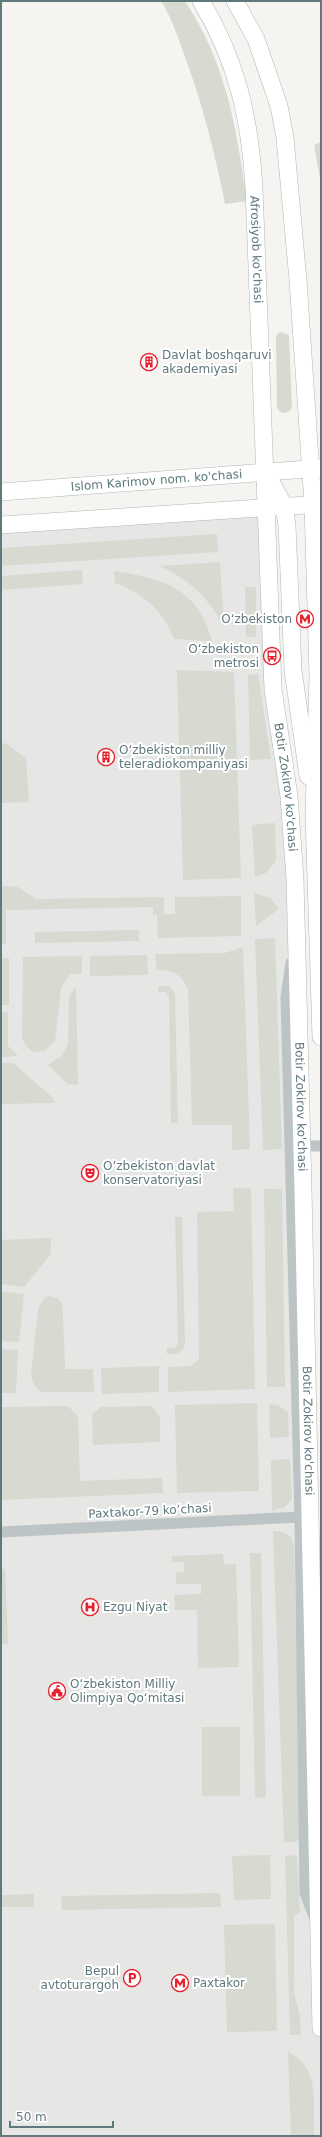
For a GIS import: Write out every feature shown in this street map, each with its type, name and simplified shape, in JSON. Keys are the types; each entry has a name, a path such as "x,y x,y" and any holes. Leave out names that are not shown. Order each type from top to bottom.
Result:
{"main road":[{"name":"Afrosiyob ko'chasi","path":"201,1 212,20 237,81 245,109 252,147 267,472 276,507"},
{"path":"235,1 256,39 267,68 279,106 285,138 316,469 318,676 314,815 321,1037"},
{"name":"Islom Karimov nom. ko'chasi","path":"1,492 316,469"},
{"path":"1,525 317,504"},
{"path":"276,507 287,525 294,684 314,815"},
{"name":"Botir Zokirov ko'chasi","path":"276,507 274,690 292,832 296,933 296,1146 320,1929 321,2028"}],"street":[{"path":"320,1929 305,1893 296,1146 321,1146"},
{"name":"Paxtakor-79 ko‘chasi","path":"1,1532 300,1517"}],"shaded area":[{"path":"161,1 185,1 211,49 228,97 234,122 247,201 225,204 213,148 203,111 174,28"},
{"path":"321,142 321,184 314,145"},
{"path":"280,332 289,335 292,407 290,411 285,413 280,412 277,408 276,336"},
{"path":"267,508 284,760 321,2028 321,2136 1,2136 1,525"},
{"path":"217,534 218,552 1,566 1,548"},
{"path":"220,562 224,628 212,608 198,591 171,571 160,566"},
{"path":"82,570 83,584 1,590 1,576"},
{"path":"114,571 147,577 162,582 188,597 198,609 206,623 212,641 174,639 164,620 151,604 135,592 115,583"},
{"path":"245,587 256,587 256,637 246,637"},
{"path":"177,670 234,672 241,878 183,880"},
{"path":"258,674 271,759 250,760 248,675"},
{"path":"5,743 26,758 29,802 1,803 1,744"},
{"path":"275,823 276,861 266,873 255,877 252,825"},
{"path":"1,886 18,887 36,899 164,897 164,914 175,914 175,897 241,896 241,936 158,938 157,915 153,915 153,907 6,910 6,944 1,944"},
{"path":"254,893 270,898 279,909 256,926"},
{"path":"139,930 139,941 35,943 35,932"},
{"path":"275,938 282,1149 263,1150 255,939"},
{"path":"243,947 250,1149 232,1150 232,1125 192,1125 188,990 183,980 176,974 157,970 155,954 225,953"},
{"path":"147,955 148,975 90,976 90,956"},
{"path":"82,956 82,974 70,974 61,988 55,1041 45,1051 33,1052 26,1046 22,1039 23,957"},
{"path":"1,958 9,958 9,1005 1,1005"},
{"path":"76,986 78,1085 68,1084 48,1065 61,1056 68,1045 69,996"},
{"path":"158,986 169,986 175,993 178,1123 171,1123 169,996 166,992 158,992"},
{"path":"1,1012 8,1012 8,1046 18,1056 1,1057"},
{"path":"1,1063 13,1063 54,1099 54,1103 1,1104"},
{"path":"233,1188 251,1188 255,1389 168,1392 168,1367 191,1366 199,1359 197,1212 234,1211"},
{"path":"264,1189 282,1189 285,1387 267,1387"},
{"path":"175,1217 182,1217 185,1343 183,1349 179,1353 167,1354 167,1348 175,1348 178,1344"},
{"path":"51,1238 51,1254 24,1287 1,1284 1,1240"},
{"path":"1,1291 24,1294 19,1342 1,1341"},
{"path":"49,1296 58,1298 62,1305 65,1369 93,1369 94,1392 41,1392 34,1385 31,1376 38,1309 44,1299"},
{"path":"1,1349 18,1350 16,1393 1,1393"},
{"path":"159,1366 159,1392 102,1394 101,1368"},
{"path":"257,1403 259,1491 177,1493 175,1405"},
{"path":"269,1404 278,1405 288,1412 289,1437 270,1438"},
{"path":"68,1406 78,1416 80,1481 162,1478 163,1493 1,1500 1,1407"},
{"path":"152,1406 160,1417 160,1442 93,1445 92,1414 101,1407"},
{"path":"290,1459 292,1499 285,1507 272,1511 271,1460"},
{"path":"273,1531 286,1534 294,1543 301,1837 296,1842 284,1842"},
{"path":"250,1553 261,1553 266,1797 255,1798"},
{"path":"223,1554 224,1564 236,1564 239,1667 198,1668 197,1610 175,1610 174,1595 201,1594 201,1584 176,1584 176,1572 184,1572 184,1562 172,1562 172,1556"},
{"path":"1,1569 5,1569 8,1644 1,1644"},
{"path":"202,1727 240,1727 240,1796 202,1796"},
{"path":"270,1855 271,1899 234,1900 232,1856"},
{"path":"297,1855 300,1912 294,1916 294,1993 300,2016 301,2035 290,2035 285,1856"},
{"path":"220,1893 221,1907 62,1910 61,1896"},
{"path":"34,1894 34,1907 1,1907 1,1895"},
{"path":"275,1924 277,2031 227,2032 224,1925"},
{"path":"288,2052 299,2058 306,2067 310,2077 314,2100 314,2136 291,2136"}],"place":[{"name":"Davlat boshqaruvi akademiyasi","path":"149,362"},
{"name":"Oʻzbekiston","path":"305,619"},
{"name":"Oʻzbekiston metrosi","path":"272,656"},
{"name":"Oʻzbekiston milliy teleradiokompaniyasi","path":"106,757"},
{"name":"O’zbekiston davlat konservatoriyasi","path":"90,1173"},
{"name":"Ezgu Niyat","path":"90,1607"},
{"name":"O‘zbekiston Milliy Olimpiya Qo‘mitasi","path":"57,1691"},
{"name":"Bepul avtoturargoh","path":"132,1978"},
{"name":"Paxtakor","path":"180,1983"}]}
